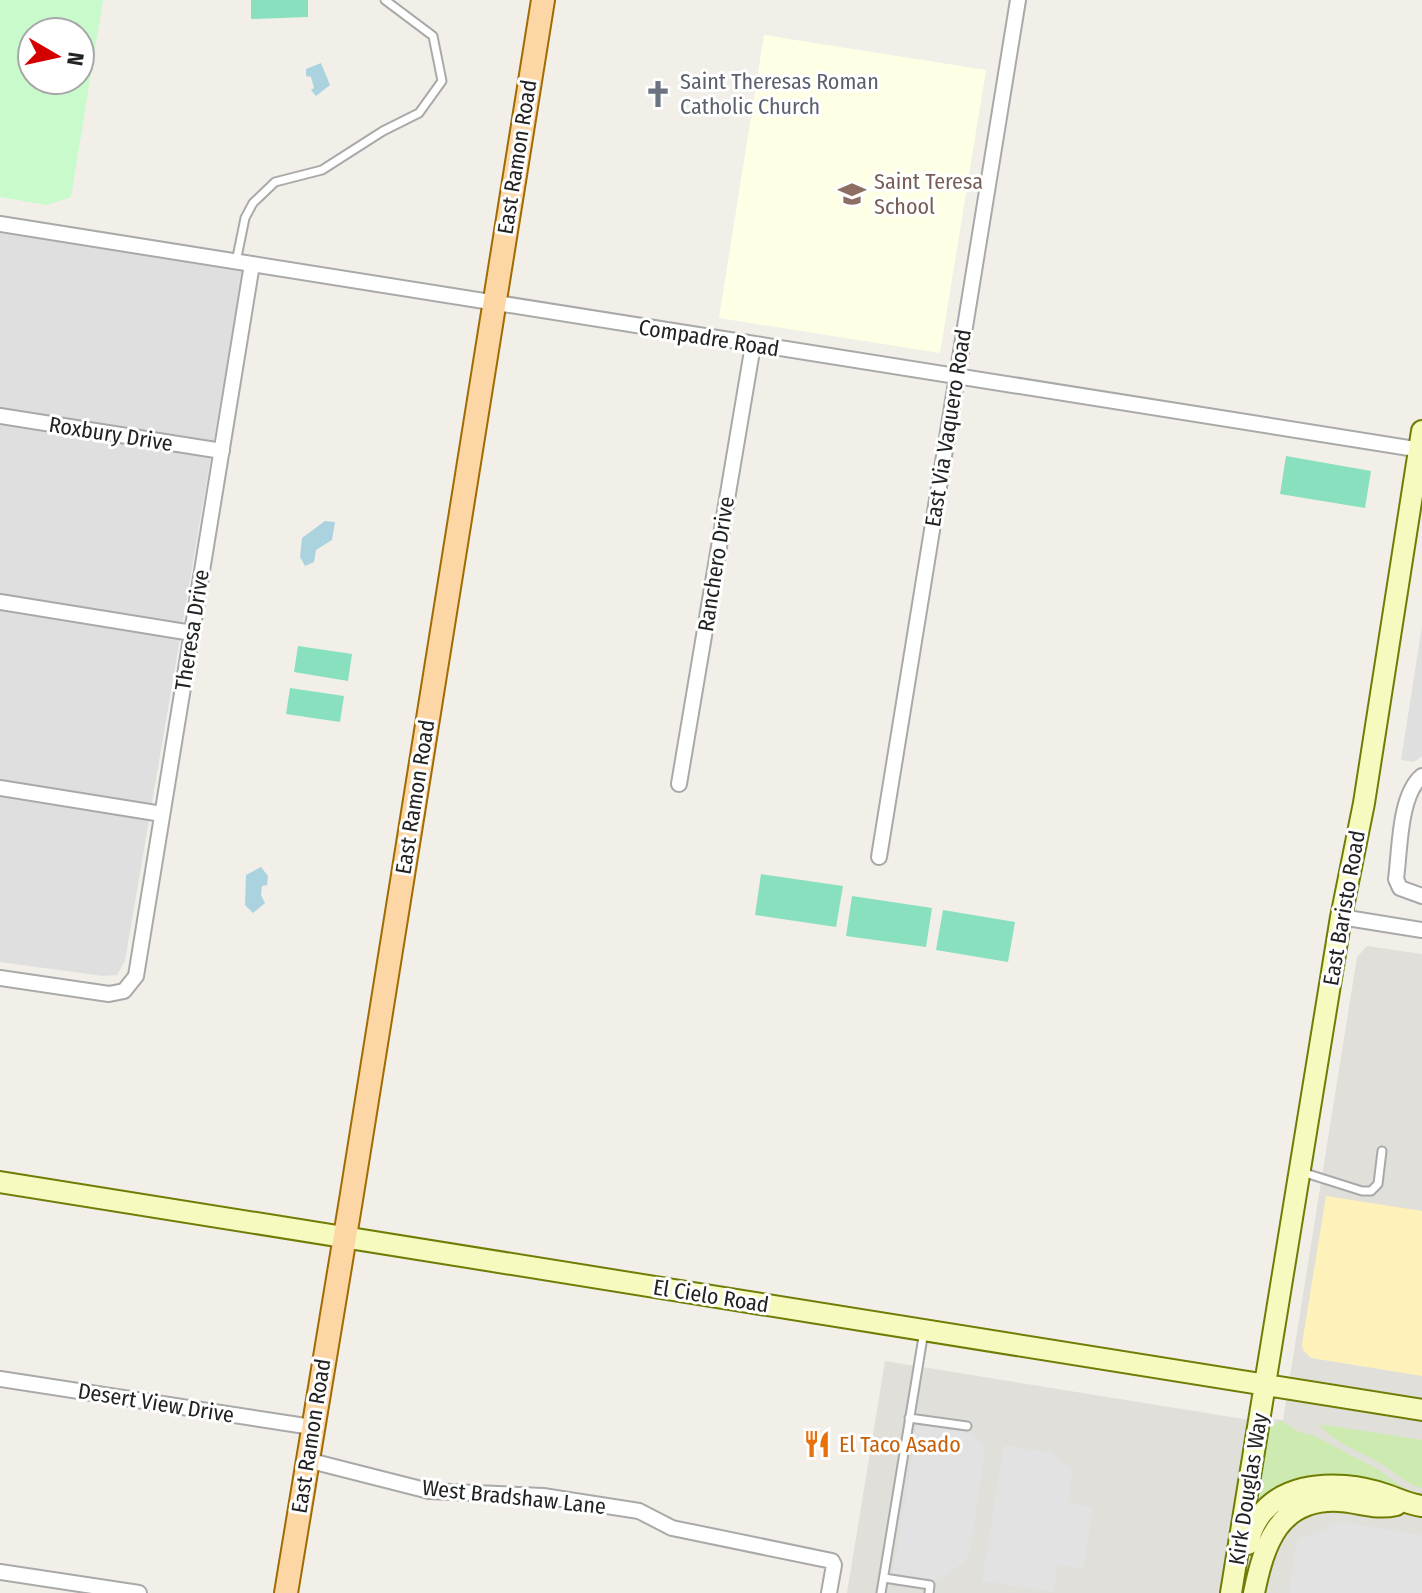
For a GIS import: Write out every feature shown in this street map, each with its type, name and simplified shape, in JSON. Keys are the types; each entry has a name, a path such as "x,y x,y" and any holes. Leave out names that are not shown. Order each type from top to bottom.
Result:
{"main road":[{"name":"East Ramon Road","path":"286,1593 543,0"}],"street":[{"name":"East Via Vaquero Road","path":"879,857 1018,0"},
{"name":"Compadre Road","path":"0,224 957,378 1421,444"},
{"name":"Theresa Drive","path":"0,978 109,994 124,991 136,976 252,264"},
{"name":"Ranchero Drive","path":"679,784 753,345"},
{"name":"Roxbury Drive","path":"0,416 222,451"},
{"name":"East Baristo Road","path":"1266,1384 1421,444"},
{"path":"0,602 192,633"},
{"path":"1422,776 1413,783 1407,798 1396,879 1400,888 1422,896"},
{"path":"0,788 162,814"},
{"path":"1341,917 1422,930"},
{"name":"El Cielo Road","path":"0,1182 1422,1410"},
{"name":"Desert View Drive","path":"0,1379 312,1427"},
{"name":"Kirk Douglas Way","path":"1231,1593 1266,1384"},
{"name":"West Bradshaw Lane","path":"307,1460 429,1491 543,1496 639,1511 672,1528 832,1561 829,1593"},
{"path":"1231,1593 1240,1579 1254,1526 1269,1505 1288,1493 1309,1486 1331,1485 1386,1495 1413,1505"},
{"path":"1254,1593 1267,1542 1276,1528 1297,1511 1324,1502 1340,1501 1384,1508 1413,1505"},
{"path":"0,1572 139,1593"}],"lane":[{"path":"236,262 245,218 253,203 275,182 322,170 383,131 419,113 442,81 433,36 385,0"},
{"path":"1300,1172 1371,1191 1378,1184 1382,1151"},
{"path":"881,1593 924,1330"},
{"path":"909,1418 967,1426"},
{"path":"884,1578 930,1585 929,1593"}],"shaded area":[{"name":"Saint Teresa School","path":"764,35 986,70 940,353 719,318"},
{"path":"0,233 243,269 125,961 117,975 103,976 0,962"},
{"path":"1422,626 1422,756 1414,762 1401,760"},
{"path":"1367,946 1422,954 1422,1593 847,1593 885,1361 1262,1422 1264,1418 1283,1420 1357,957"},
{"path":"917,1425 971,1433 983,1445 985,1455 969,1556 939,1580 893,1573"},
{"path":"1004,1445 1052,1453 1073,1471 1068,1503 1093,1507 1083,1569 1058,1565 1053,1592 982,1581"},
{"path":"1342,1522 1422,1535 1422,1593 1289,1593 1297,1540"}],"green space":[{"path":"0,0 103,0 96,43 96,16 16,16 16,96 87,96 71,197 47,205 0,197"},
{"path":"251,0 308,0 308,17 251,19"},
{"path":"1286,456 1371,471 1365,508 1280,494"},
{"path":"298,646 352,654 348,681 294,672"},
{"path":"290,688 344,696 340,722 286,714"},
{"path":"761,874 843,886 836,927 755,915"},
{"path":"852,896 932,908 926,947 846,936"},
{"path":"943,910 1015,922 1008,962 936,950"},
{"path":"1280,1420 1379,1470 1403,1488 1422,1494 1329,1479 1249,1523 1263,1429 1268,1430"},
{"path":"1319,1424 1422,1440 1422,1488 1341,1443"}],"sand":[{"path":"1326,1196 1422,1211 1422,1376 1311,1358 1303,1350"}],"water":[{"path":"321,63 330,85 316,96 311,90 314,88 311,77 306,76 306,69"},
{"path":"325,521 335,522 332,540 316,550 314,562 305,566 300,557 302,538"},
{"path":"261,867 268,876 261,895 265,903 253,913 245,905 246,875"}],"place":[{"name":"Saint Theresas Roman Catholic Church","path":"658,94"},
{"name":"Saint Teresa School","path":"852,194"},
{"name":"El Taco Asado","path":"817,1444"}]}
